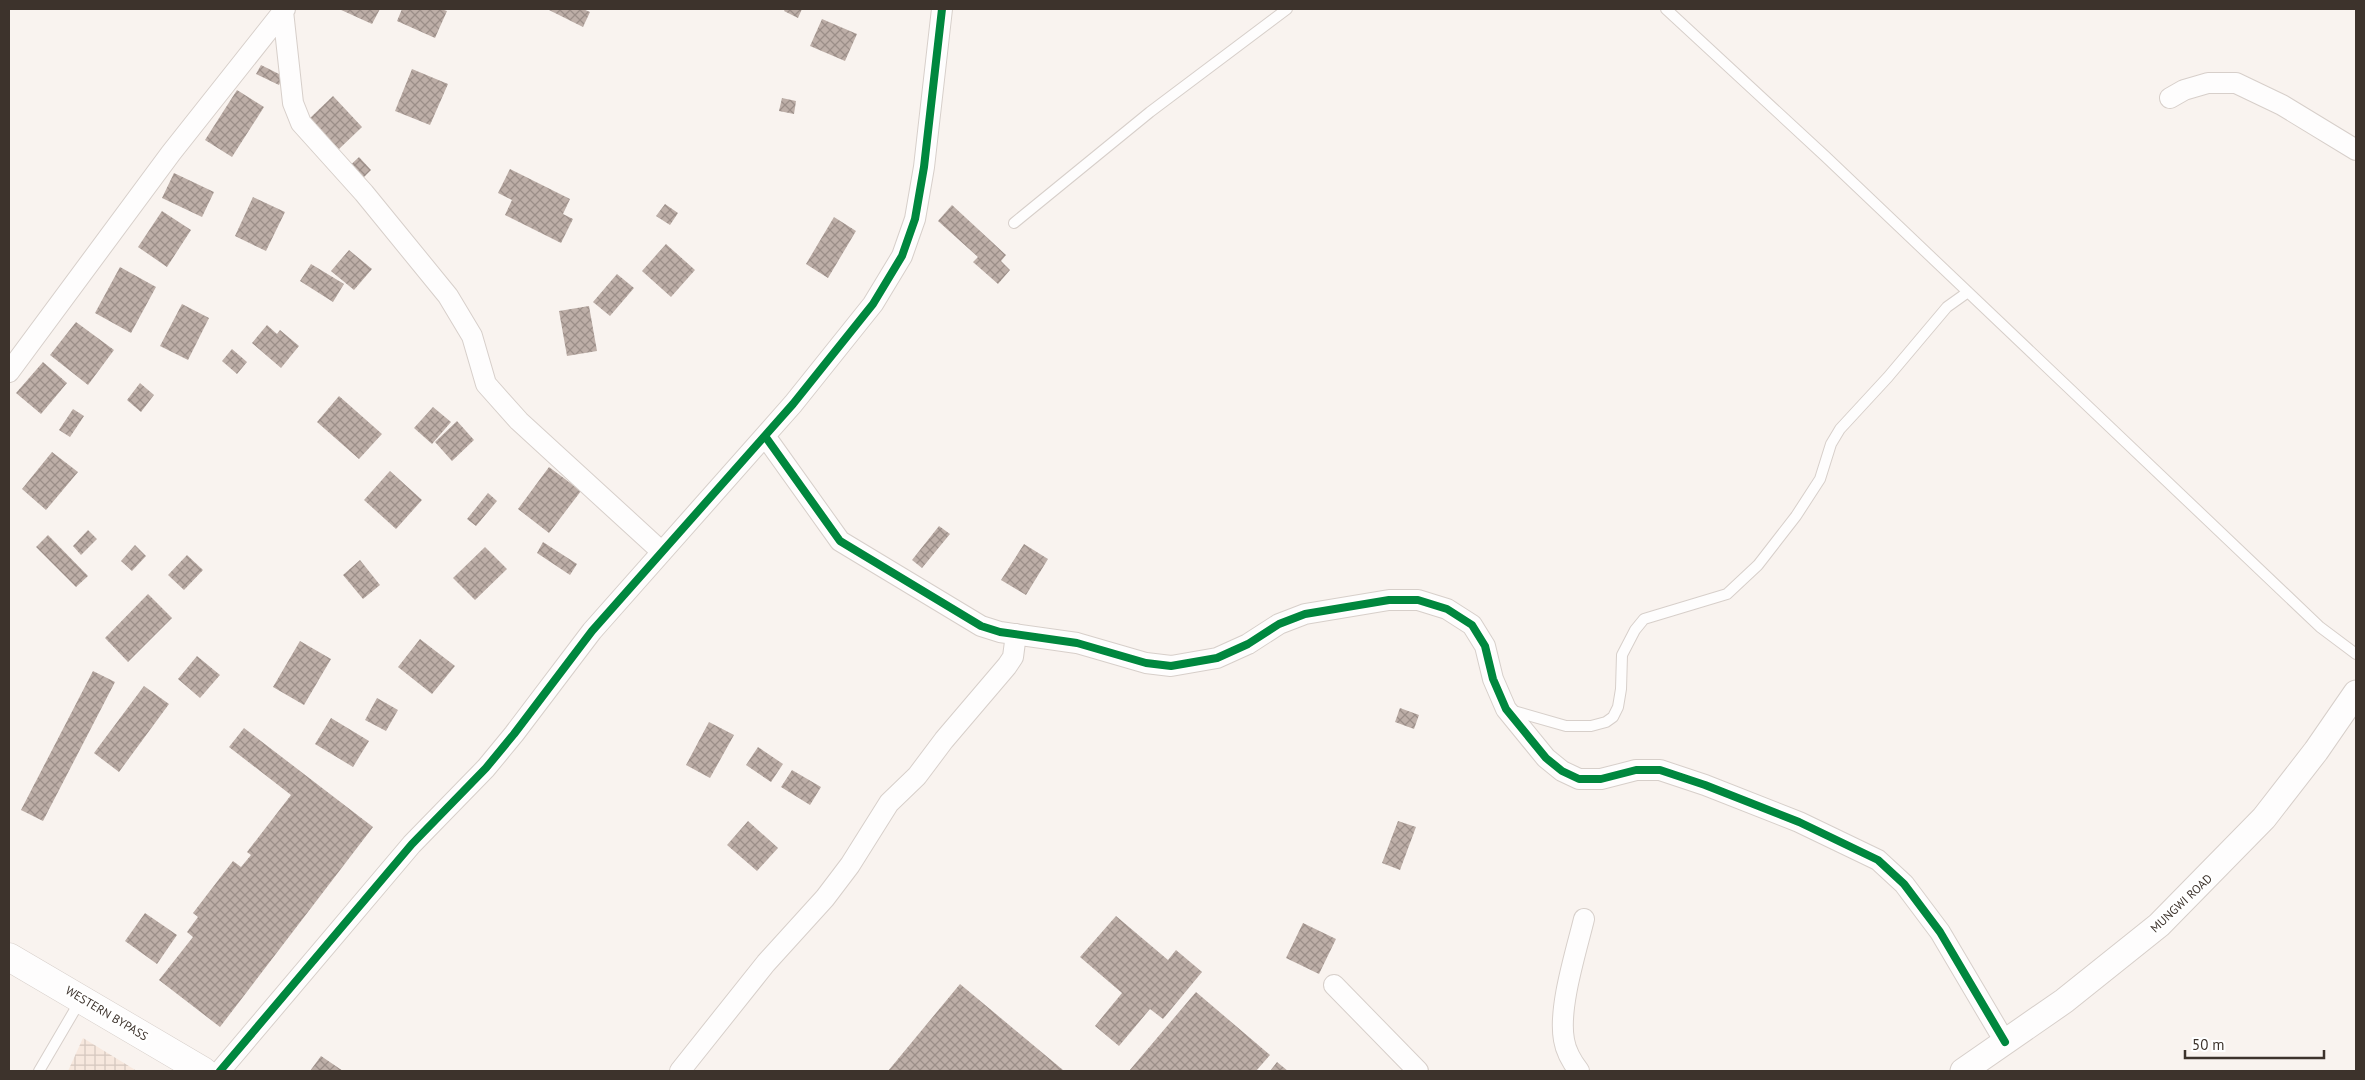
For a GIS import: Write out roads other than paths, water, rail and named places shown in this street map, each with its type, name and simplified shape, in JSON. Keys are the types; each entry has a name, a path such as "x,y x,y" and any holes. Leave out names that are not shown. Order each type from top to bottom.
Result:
{"main road":[{"name":"WESTERN BYPASS","path":"9,957 204,1071"}],"street":[{"path":"220,1071 412,844 486,768 580,646 793,404 873,304 902,256 910,237 921,184 942,9"},
{"path":"284,10 293,103 301,123 364,194 448,296 472,336 486,384 519,421 662,552"},
{"path":"9,372 171,154 284,10"},
{"path":"2170,98 2184,90 2208,83 2236,83 2282,105 2356,150"},
{"path":"765,436 840,541 981,626 1000,632 1077,644 1146,663 1171,666 1217,658 1248,644 1279,624 1305,614 1389,600 1418,600 1447,609 1472,625 1485,646 1493,679 1506,709 1546,758 1562,771 1579,779 1601,779 1647,769 1660,770 1705,785 1799,822 1878,860 1904,884 1934,924 2005,1042"},
{"path":"680,1071 766,963 850,866 889,804 917,776 944,740 1007,666 1013,657 1016,634"},
{"name":"MUNGWI ROAD","path":"1963,1071 2064,1001 2159,925 2210,876 2264,818 2316,751 2356,693"},
{"path":"1579,1071 1566,1051 1562,1028 1568,987 1584,919"},
{"path":"1334,985 1418,1071"}],"lane":[{"path":"1014,223 1150,112 1287,9"},
{"path":"1666,9 1968,292 2320,627 2356,654"},
{"path":"1506,709 1566,726 1591,726 1606,722 1613,717 1618,706 1621,689 1622,654 1635,630 1644,619 1727,594 1758,565 1796,516 1820,480 1832,444 1840,429 1888,377 1946,307 1968,292"},
{"path":"39,1071 82,998"}]}
